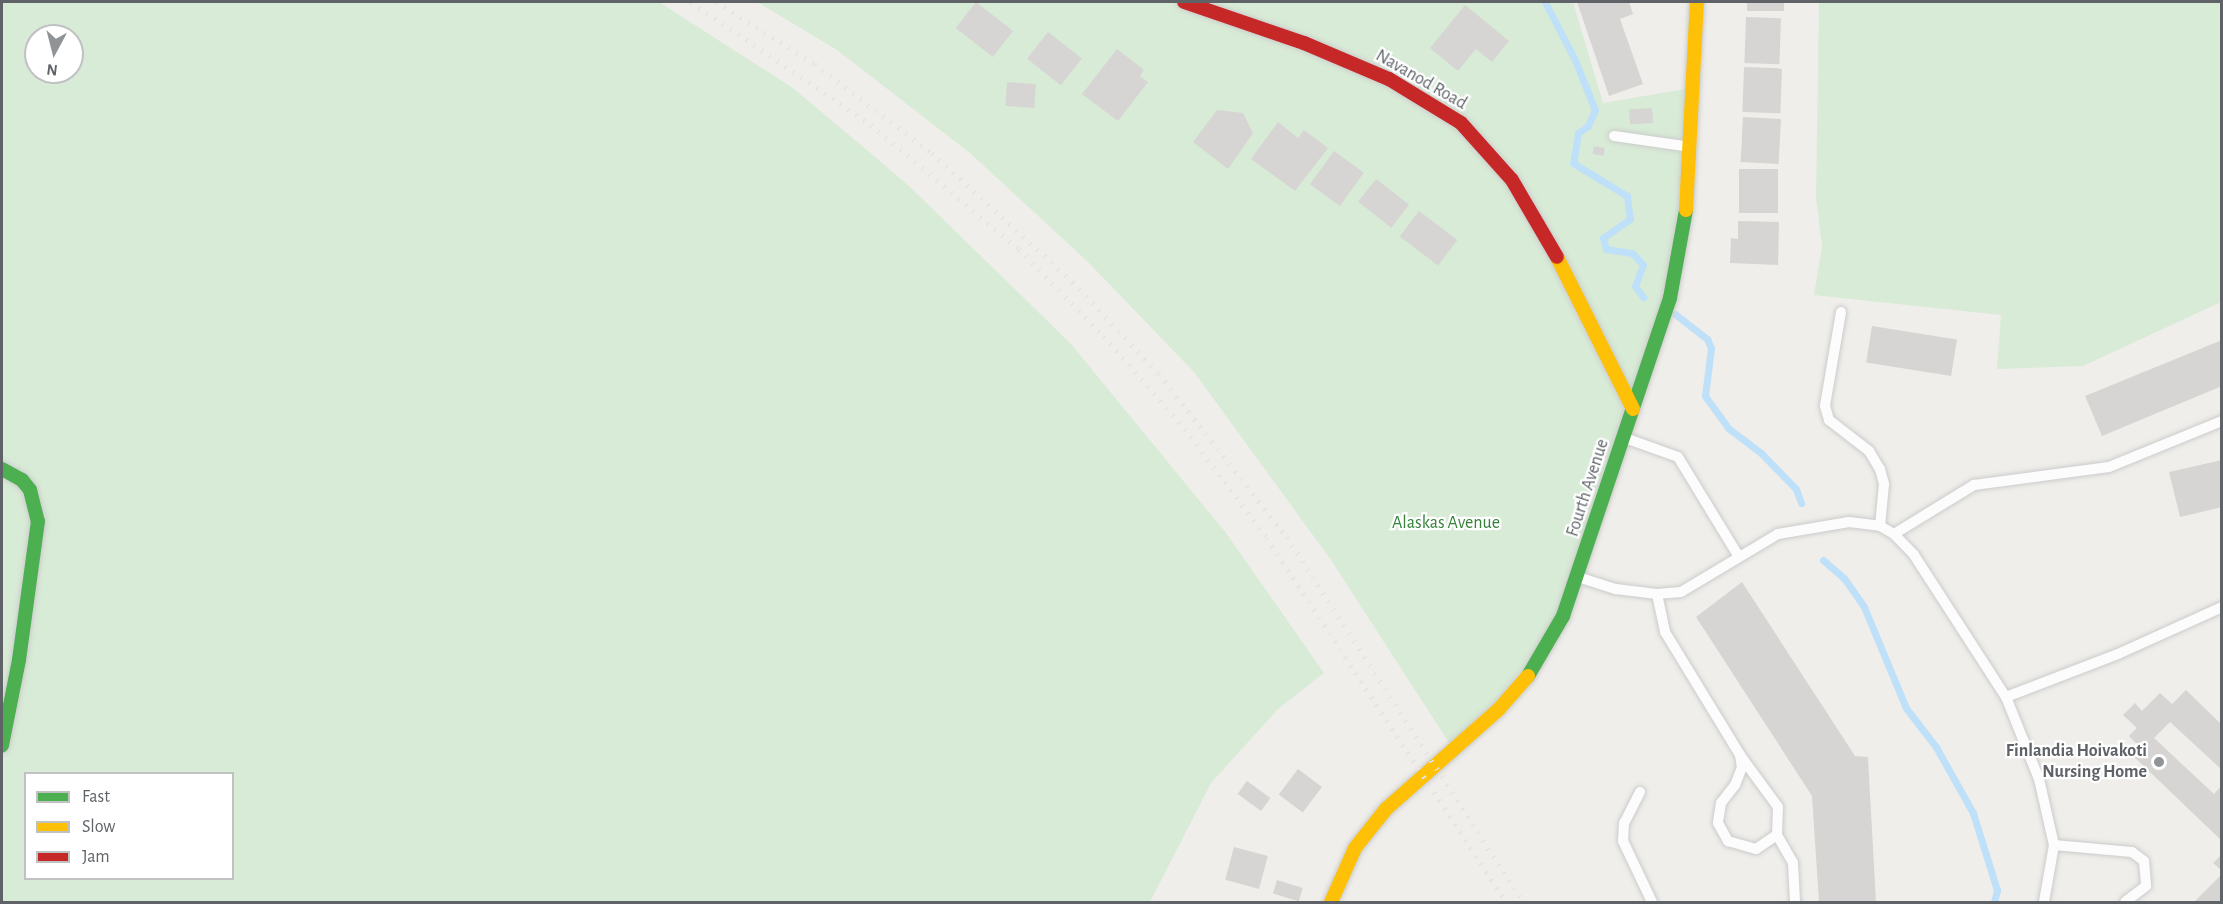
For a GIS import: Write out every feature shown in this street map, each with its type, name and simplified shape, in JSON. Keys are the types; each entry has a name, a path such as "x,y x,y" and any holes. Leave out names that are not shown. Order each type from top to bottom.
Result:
{"street":[{"name":"Navanod Road","path":"1184,2 1304,43 1389,79 1461,123 1512,180 1562,265 1633,409"},
{"name":"Fourth Avenue","path":"1331,903 1356,848 1386,809 1491,716 1531,673 1552,642 1578,577 1670,298 1684,227 1692,147 1697,2"},
{"path":"2,469 22,480 30,490 38,521 16,681 2,745"}],"lane":[{"path":"1614,136 1692,147"},
{"path":"1841,312 1825,406 1829,420 1869,451 1880,469 1884,484 1880,526"},
{"path":"1894,534 1974,485 2109,467 2222,421"},
{"path":"1624,437 1678,457 1739,557"},
{"path":"1578,577 1616,589 1657,594 1681,592 1778,534 1813,526 1848,522 1880,526 1894,534 1914,555 2006,697 2038,779 2054,845 2044,903"},
{"path":"1657,594 1665,632 1740,754 1778,807 1777,835 1793,863 1795,903"},
{"path":"2006,697 2118,654 2222,607"},
{"path":"1740,754 1742,767 1735,785 1721,803 1718,823 1728,841 1742,848 1756,849 1777,835"},
{"path":"1640,792 1624,823 1623,842 1652,903"},
{"path":"2054,845 2125,851 2144,861 2146,886 2125,903"}],"green space":[{"path":"2,2 659,2 793,88 907,184 1071,344 1226,533 1324,673 1278,709 1211,783 1150,902 2,902"},
{"name":"Alaskas Avenue","path":"757,2 1573,2 1603,103 1697,87 1685,227 1565,617 1455,752 1331,560 1194,372 1088,262 970,153 837,50"},
{"path":"1819,2 2221,2 2221,302 2083,366 1997,369 2001,315 1814,295 1822,247 1816,197"}],"building":[{"path":"976,2 1013,31 993,57 956,28"},
{"path":"1577,2 1629,2 1633,14 1620,19 1643,84 1609,96"},
{"path":"1747,2 1784,2 1784,11 1747,11"},
{"path":"1465,5 1509,41 1492,62 1476,49 1458,71 1430,48"},
{"path":"1746,17 1781,18 1779,64 1744,63"},
{"path":"1048,32 1082,58 1061,85 1027,59"},
{"path":"1117,49 1144,70 1140,76 1148,82 1118,121 1082,94"},
{"path":"1744,67 1782,68 1780,113 1742,112"},
{"path":"1007,82 1036,84 1034,108 1005,106"},
{"path":"1652,108 1653,123 1630,125 1629,110"},
{"path":"1217,110 1243,113 1253,133 1228,169 1193,142"},
{"path":"1743,117 1781,119 1779,164 1741,162"},
{"path":"1278,122 1298,138 1304,130 1328,148 1295,191 1251,159"},
{"path":"1594,146 1605,148 1603,156 1593,154"},
{"path":"1334,151 1364,173 1340,206 1310,184"},
{"path":"1739,169 1778,169 1778,213 1739,213"},
{"path":"1376,179 1409,205 1391,228 1358,202"},
{"path":"1419,211 1457,240 1438,265 1400,237"},
{"path":"1738,221 1779,222 1778,265 1730,263 1731,238 1738,239"},
{"path":"1872,326 1957,339 1951,376 1866,363"},
{"path":"2222,340 2222,386 2102,436 2085,396"},
{"path":"2222,460 2222,507 2180,517 2169,472"},
{"path":"1742,582 1855,756 1868,757 1876,902 1819,902 1812,796 1696,617"},
{"name":"Finlandia Hoivakoti Nursing Home","path":"2186,690 2222,725 2222,770 2170,722 2154,738 2214,794 2222,785 2222,841 2130,753 2138,745 2129,736 2137,728 2123,715 2135,703 2142,711 2160,693 2172,704"},
{"path":"1298,769 1322,787 1303,813 1279,795"},
{"path":"1247,781 1270,798 1261,811 1238,794"},
{"path":"1234,847 1268,856 1259,889 1225,880"},
{"path":"2222,854 2222,871 2213,863"},
{"path":"2222,874 2222,902 2194,902"},
{"path":"1277,880 1303,888 1299,901 1273,893"}],"waterway":[{"path":"1545,2 1575,60 1595,110 1588,126 1578,133 1573,163 1627,196 1630,219 1603,238 1606,249 1632,253 1643,265 1635,286 1643,297"},
{"path":"1675,314 1707,339 1711,348 1705,396 1728,428 1761,453 1796,489 1801,503"},
{"path":"1823,560 1844,578 1864,607 1906,708 1936,747 1973,813 1997,890 1994,902"}],"railway":[{"path":"691,2 871,125 1019,249 1104,336 1185,429 1267,538 1506,902"},
{"path":"716,2 815,64 932,153 1073,282 1159,374 1287,537 1523,902"}],"traffic: fast":[{"path":"1528,676 1563,616 1670,298 1686,210"},
{"path":"2,469 22,480 30,490 38,521 19,660 2,745"}],"traffic: slow":[{"path":"1686,210 1697,2"},
{"path":"1557,257 1633,409"},
{"path":"1331,902 1355,848 1386,809 1499,709 1528,676"}],"traffic: jam":[{"path":"1184,2 1304,43 1389,79 1461,123 1512,180 1557,257"}],"place":[{"name":"Finlandia Hoivakoti Nursing Home","path":"2159,762"}]}
